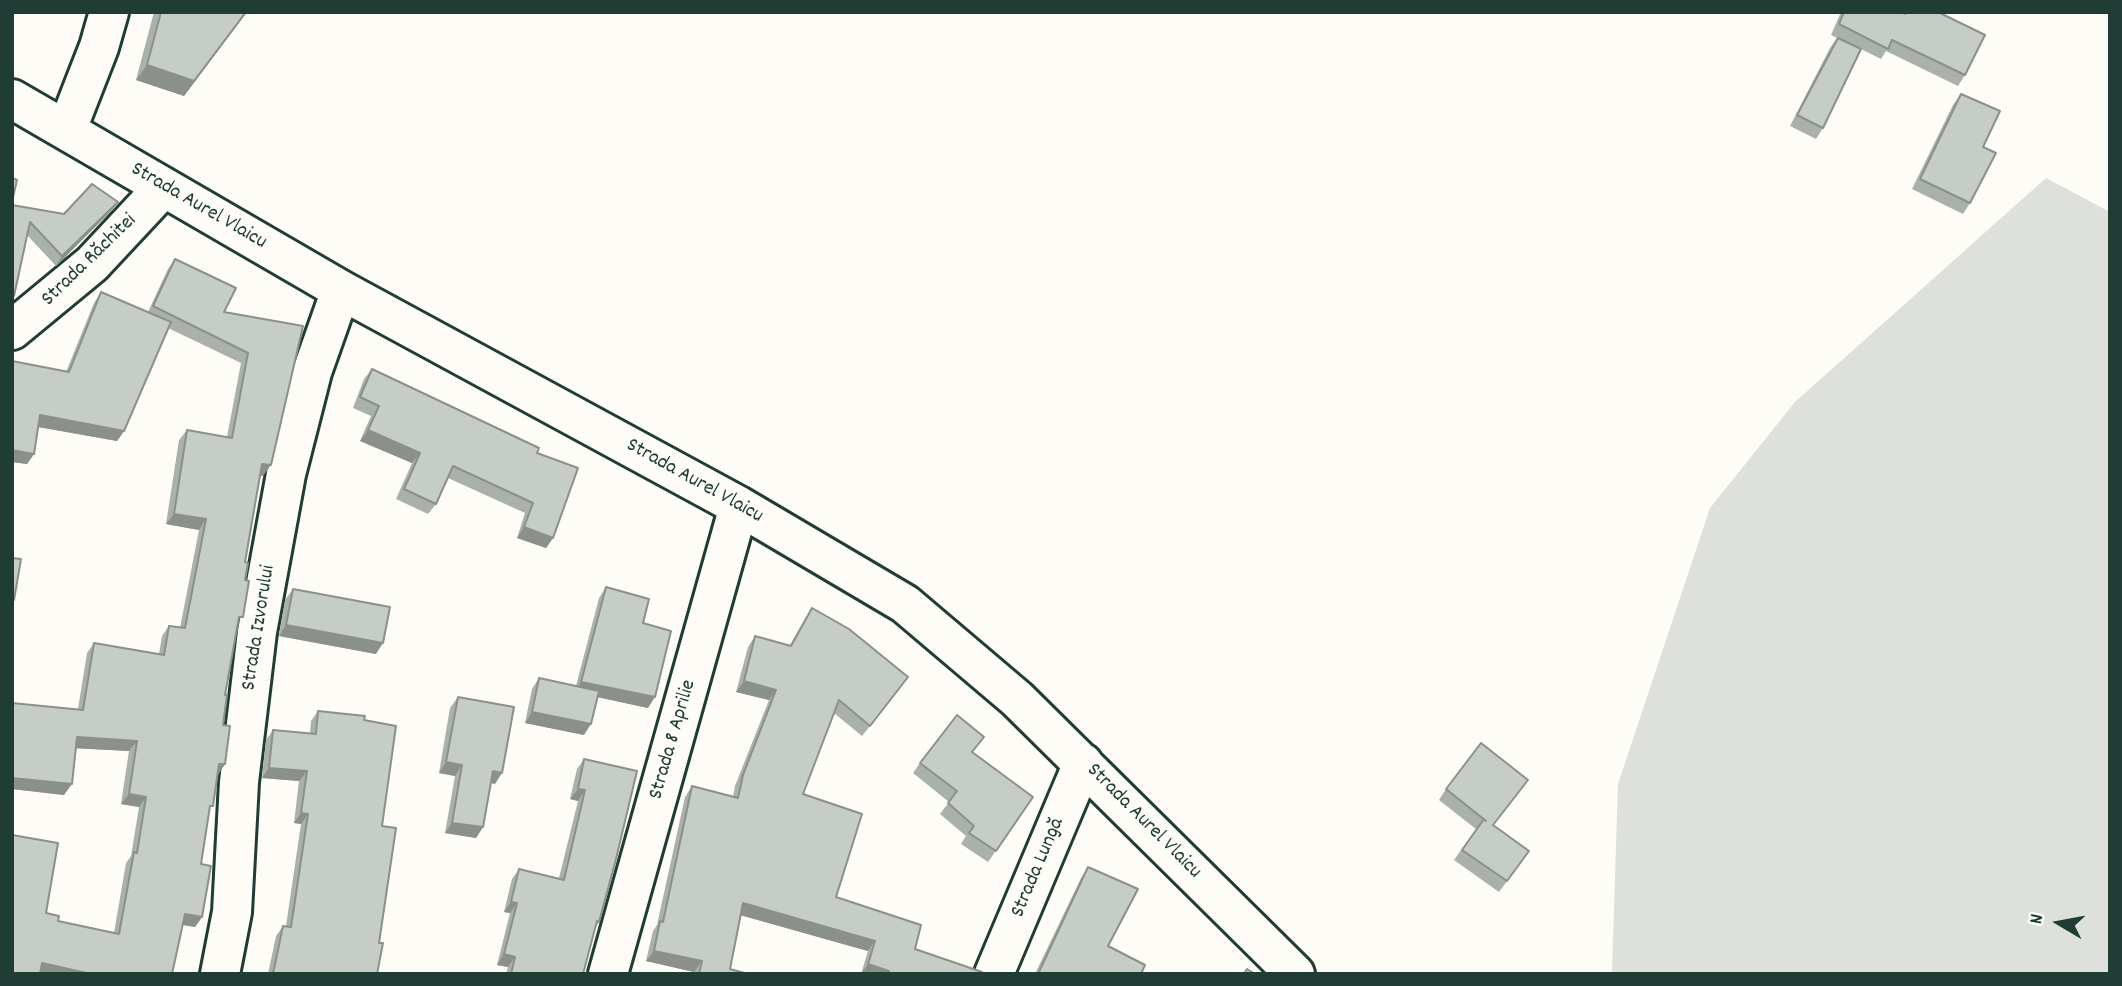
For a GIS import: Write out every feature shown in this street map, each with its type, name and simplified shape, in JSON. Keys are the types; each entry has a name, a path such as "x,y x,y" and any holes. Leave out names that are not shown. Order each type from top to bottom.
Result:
{"street":[{"path":"67,129 99,47 109,12"},
{"name":"Strada Aurel Vlaicu","path":"12,99 341,290 739,506 905,604 1017,699 1295,974"},
{"name":"Strada Răchitei","path":"12,330 92,264 163,188"},
{"name":"Strada Izvorului","path":"220,974 232,912 239,782 257,632 286,474 312,372 341,290"},
{"name":"Strada 8 Aprilie","path":"608,974 739,506"},
{"name":"Strada Lungă","path":"994,974 1083,763"}],"shaded area":[{"path":"2046,178 2110,212 2110,974 1612,974 1618,784 1710,508 1795,402"}],"building":[{"path":"161,12 246,12 194,81 147,65"},
{"path":"1844,12 1938,12 1985,35 1965,75 1892,40 1888,49 1839,24"},
{"path":"1838,38 1861,49 1823,128 1797,115"},
{"path":"1961,94 2000,111 1983,147 1996,153 1970,203 1920,179"},
{"path":"12,178 17,180 12,202"},
{"path":"92,184 118,202 62,256 30,222 12,296 12,205 64,214"},
{"path":"175,259 236,288 224,312 303,326 271,465 262,464 245,562 248,563 245,580 249,581 243,617 239,617 225,695 223,725 230,726 225,764 219,764 201,864 211,866 202,917 185,914 172,974 91,974 42,963 40,974 12,974 12,835 58,843 46,913 59,916 58,921 119,934 146,797 129,794 137,741 77,737 72,784 12,778 12,703 83,710 94,643 164,655 169,626 185,628 206,519 174,514 187,430 232,438 248,353 153,306"},
{"path":"101,292 171,322 124,431 40,415 34,454 12,450 12,361 69,372"},
{"path":"372,369 539,448 537,453 578,468 553,538 524,527 533,503 453,466 436,504 404,489 420,453 368,430 379,406 360,397"},
{"path":"12,558 21,559 14,600 12,600"},
{"path":"606,587 649,599 643,623 671,631 655,697 581,682"},
{"path":"293,589 390,607 383,643 286,625"},
{"path":"812,608 849,629 908,677 870,726 839,700 803,794 862,814 836,897 921,925 915,949 983,974 889,974 889,971 868,964 875,941 743,903 730,969 748,974 699,974 702,961 654,951 660,921 663,922 692,786 738,798 743,775 776,690 744,681 755,636 791,646"},
{"path":"539,678 599,691 591,724 532,712"},
{"path":"458,697 514,707 502,773 493,771 483,827 452,823 462,765 446,762"},
{"path":"318,711 365,716 364,720 396,726 382,826 396,828 377,974 273,974 283,926 291,927 308,814 301,813 307,771 269,768 273,730 316,734"},
{"path":"957,715 984,737 972,752 1033,797 996,851 969,833 974,826 948,803 957,791 920,763"},
{"path":"1481,743 1528,780 1493,825 1529,851 1507,881 1462,850 1484,819 1446,789"},
{"path":"584,759 637,771 615,863 583,974 511,974 515,957 504,954 517,903 511,902 519,869 564,880 585,790 578,789"},
{"path":"1088,867 1138,889 1108,946 1145,965 1141,974 1038,974"}]}
